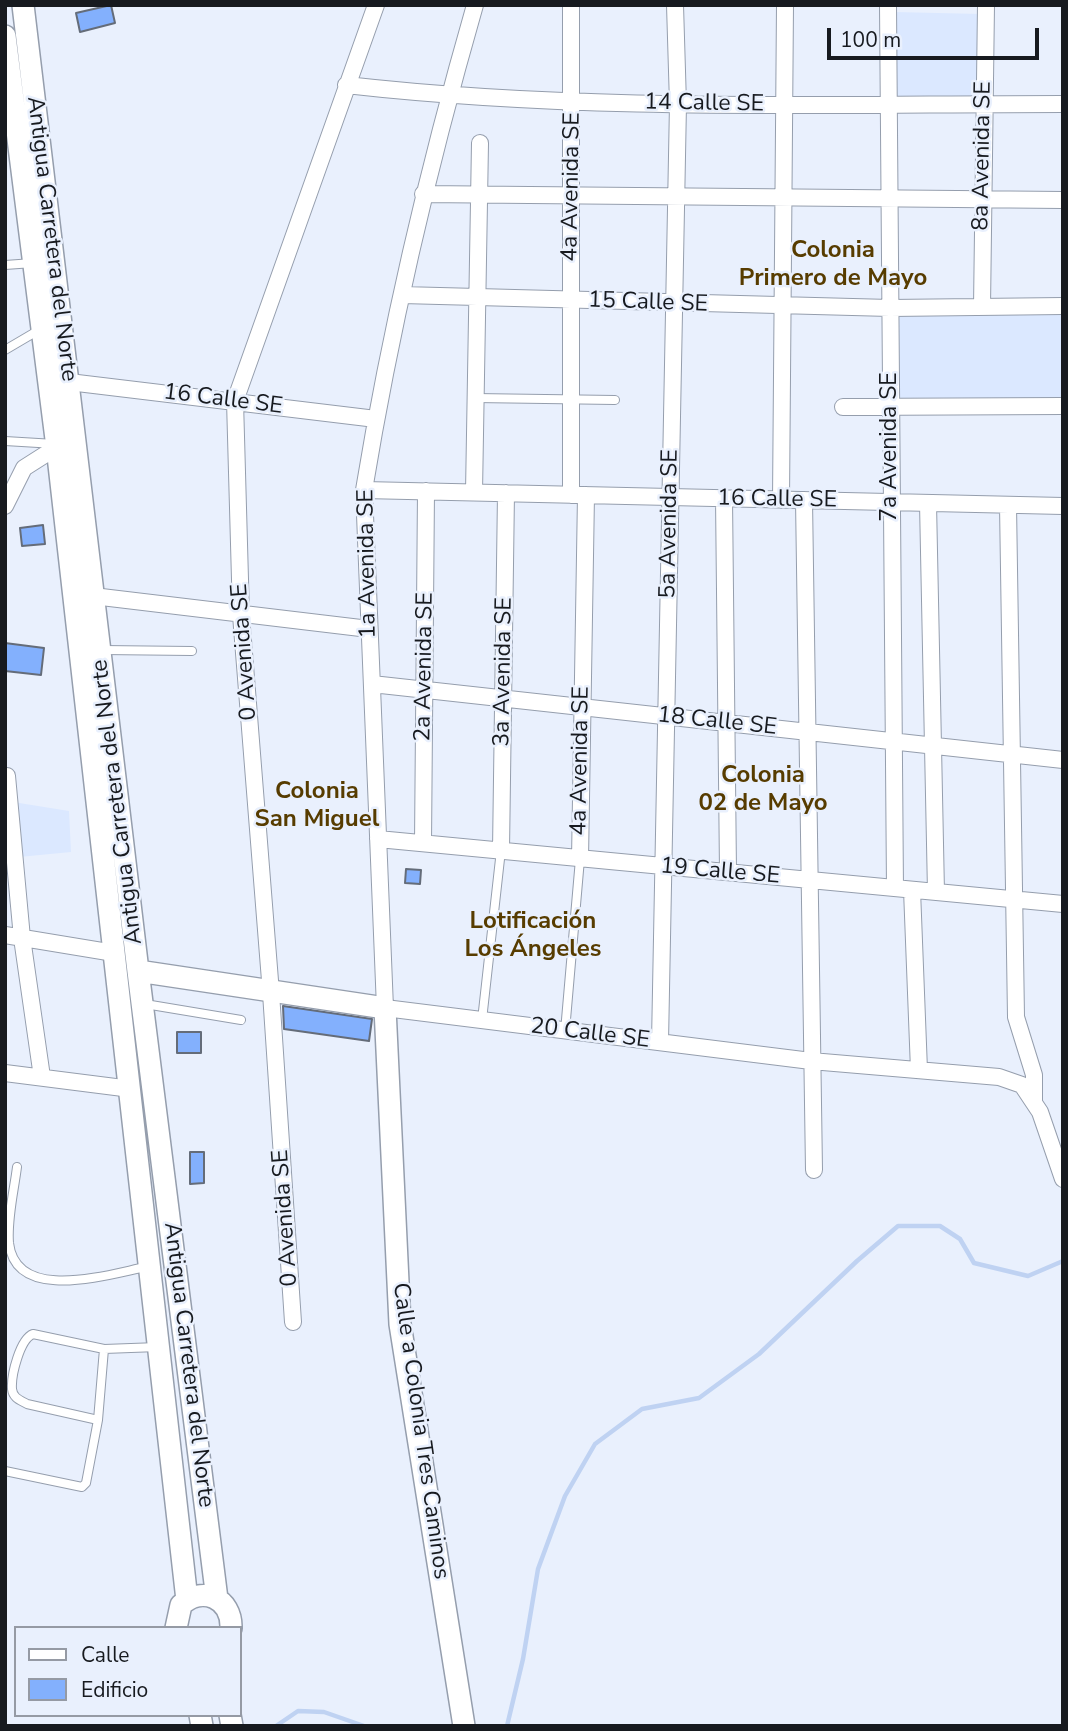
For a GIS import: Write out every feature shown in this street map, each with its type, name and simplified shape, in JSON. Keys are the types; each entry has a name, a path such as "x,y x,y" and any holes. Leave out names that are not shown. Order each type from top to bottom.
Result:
{"main road":[{"name":"Antigua Carretera del Norte","path":"23,5 138,971 218,1599 229,1611 230,1626"},
{"name":"Antigua Carretera del Norte","path":"5,36 18,170 42,328 131,1088 187,1600"},
{"name":"20 Calle SE","path":"138,971 385,1008"},
{"name":"Calle a Colonia Tres Caminos","path":"385,1008 400,1324 464,1726"},
{"path":"176,1626 177,1613 187,1600 202,1594 218,1599"}],"street":[{"name":"0 Avenida SE","path":"293,1322 271,993 241,615 235,401 376,5"},
{"name":"1a Avenida SE","path":"385,1008 365,490 376,419 423,194 475,5"},
{"name":"4a Avenida SE","path":"571,5 571,399 578,495 582,707 580,859"},
{"name":"5a Avenida SE","path":"660,1042 678,104 675,5"},
{"path":"781,500 785,5"},
{"name":"7a Avenida SE","path":"888,5 895,888"},
{"name":"8a Avenida SE","path":"982,307 986,5"},
{"name":"14 Calle SE","path":"346,85 449,97 678,104 1063,104"},
{"path":"474,492 480,143"},
{"path":"423,194 1063,200"},
{"name":"15 Calle SE","path":"402,295 890,308 1063,306"},
{"name":"16 Calle SE","path":"69,382 376,419"},
{"path":"843,407 1063,406"},
{"path":"5,506 24,468 56,445"},
{"name":"16 Calle SE","path":"365,490 1063,506"},
{"name":"2a Avenida SE","path":"423,843 426,491"},
{"name":"3a Avenida SE","path":"501,850 506,493"},
{"path":"724,499 728,872"},
{"path":"804,500 814,1170"},
{"path":"928,503 936,892"},
{"path":"1009,505 1017,900 1016,1017 1034,1075 1034,1103 1040,1112 1063,1179"},
{"path":"93,596 369,629"},
{"name":"18 Calle SE","path":"372,684 1063,760"},
{"path":"7,776 22,938 42,1077"},
{"name":"19 Calle SE","path":"378,839 1063,904"},
{"path":"912,890 919,1070"},
{"path":"5,935 114,953"},
{"name":"20 Calle SE","path":"385,1008 811,1061 999,1077 1021,1085 1034,1103"},
{"path":"5,1073 131,1088"}],"lane":[{"path":"5,265 33,262"},
{"path":"5,350 42,328"},
{"path":"475,398 615,400"},
{"path":"5,441 56,445"},
{"path":"99,650 192,651"},
{"path":"482,1020 501,850"},
{"path":"565,1031 580,859"},
{"path":"142,1003 241,1020"},
{"path":"17,1167 9,1245 17,1262 33,1278 54,1282 150,1266"},
{"path":"98,1420 27,1404 16,1399 12,1390 21,1345 26,1337 33,1334 104,1349 159,1347"},
{"path":"5,1471 82,1487 86,1483 98,1420 104,1349"}],"shaded area":[{"path":"894,12 981,14 979,98 893,99"},
{"path":"1063,311 1063,400 895,399 896,313"},
{"path":"13,802 69,811 71,852 19,857"}],"building":[{"path":"111,5 115,23 80,32 76,13"},
{"path":"43,525 45,544 22,546 20,528"},
{"path":"5,643 44,648 41,675 5,671"},
{"path":"406,869 421,870 420,884 405,883"},
{"path":"283,1006 372,1019 369,1041 284,1029"},
{"path":"177,1032 201,1032 201,1053 177,1053"},
{"path":"190,1152 204,1152 204,1183 190,1184"}],"waterway":[{"path":"507,1726 523,1659 538,1569 565,1496 595,1444 642,1409 699,1398 759,1354 898,1226 940,1226 960,1239 974,1263 1028,1276 1063,1261"},
{"path":"276,1726 298,1711 324,1712 364,1726"}],"district":[{"name":"Colonia Primero de Mayo","path":"833,265"},
{"name":"Colonia 02 de Mayo","path":"763,790"},
{"name":"Colonia San Miguel","path":"317,806"},
{"name":"Lotificación Los Ángeles","path":"533,936"}]}
